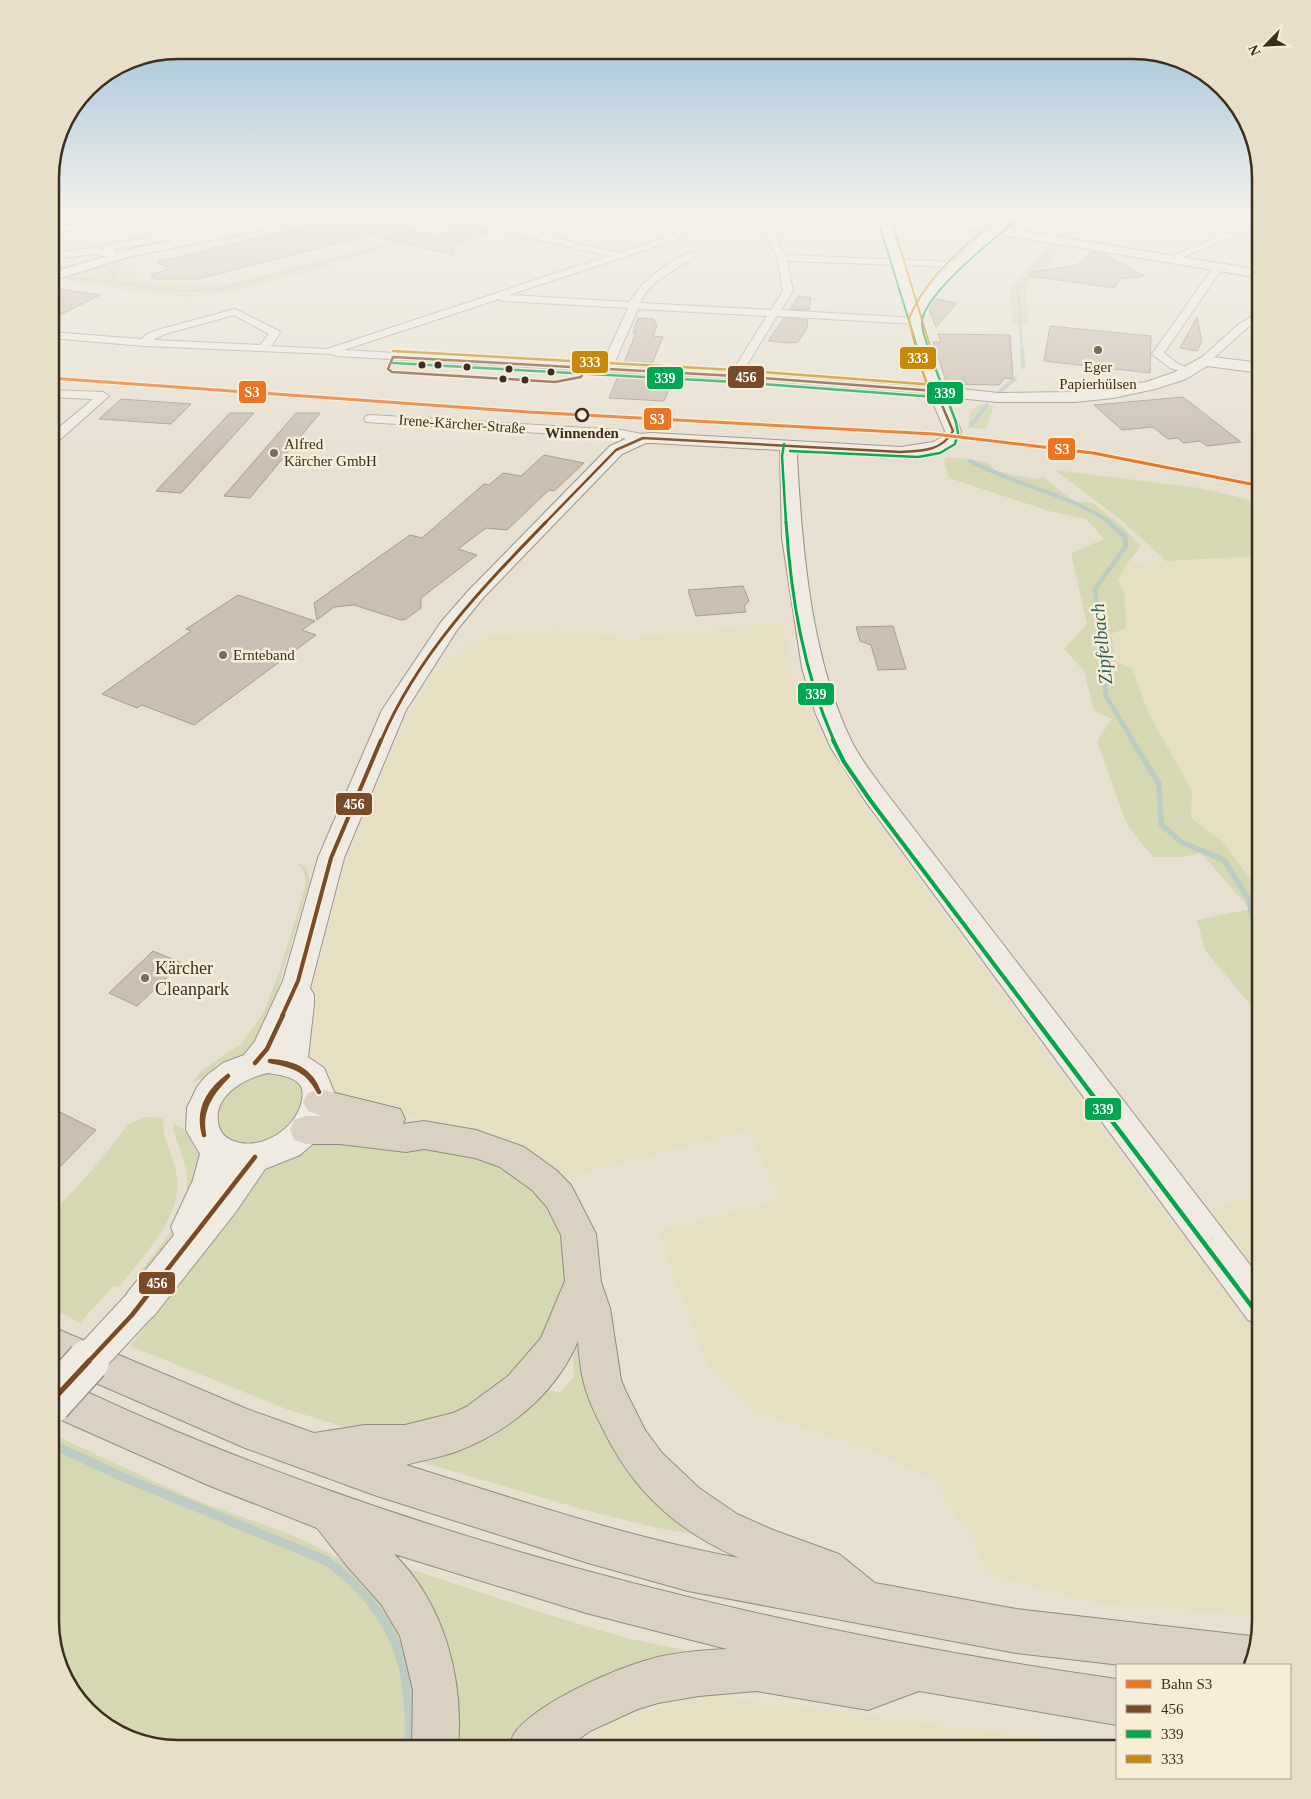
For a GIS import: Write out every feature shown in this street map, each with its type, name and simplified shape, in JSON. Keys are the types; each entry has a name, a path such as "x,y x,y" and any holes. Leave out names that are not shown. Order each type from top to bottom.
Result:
{"highway":[{"path":"319,1102 356,1113 408,1123 424,1135"},
{"path":"306,1130 340,1130 406,1138 424,1135 476,1144 512,1157 544,1180 559,1196 578,1234 583,1282 592,1308 602,1380 621,1426 648,1467 684,1503 722,1529 769,1550 824,1569 868,1606"},
{"path":"312,1452 364,1446 405,1445 456,1432 480,1421 522,1390 554,1351 562,1335 569,1310 583,1282"},
{"path":"59,1348 183,1402 312,1452 450,1500 688,1570 868,1606 1016,1631 1246,1657"},
{"path":"59,1399 197,1462 332,1513 498,1568 686,1618 869,1673"},
{"path":"332,1513 373,1563 389,1578 404,1598 416,1620 433,1676 436,1706 435,1740"},
{"path":"541,1740 574,1715 624,1691 658,1680 699,1673 756,1669 869,1673 916,1670 1030,1690 1116,1702"}],"main road":[{"path":"255,1063 267,1049 298,981 332,858 394,710 449,628 476,594 616,450 643,438 901,452 938,447 950,440 953,431 936,391 908,296"},
{"path":"916,322 921,305 929,296"},
{"path":"936,391 1009,398 1075,397 1130,390 1191,372 1204,361 1252,367"},
{"path":"790,445 788,456 792,538 813,668 827,712 843,748 963,914 1252,1296"},
{"path":"293,1064 293,1043 300,1010 298,981"},
{"path":"281,1061 293,1064 310,1075 319,1092 319,1102 313,1121 306,1130 278,1151 255,1157 229,1155 218,1150 206,1138 202,1130 201,1112 210,1093 224,1079 238,1069 255,1063 281,1061"},
{"path":"165,1272 204,1196 216,1162 218,1150"},
{"path":"59,1393 140,1306 165,1272 223,1202 255,1157"}],"street":[{"path":"328,352 498,296"},
{"path":"606,369 638,296"},
{"path":"735,376 785,296"},
{"path":"1191,372 1174,366 1158,354 1198,296"},
{"path":"495,297 916,322"},
{"path":"144,343 151,336 161,332 236,312 275,334 263,348"},
{"path":"1204,361 1252,320"},
{"path":"59,336 144,343 263,348 735,376 936,391"},
{"path":"59,394 103,396 59,434"},
{"name":"Irene-Kärcher-Straße","path":"370,418 621,434 643,438"}],"shaded area":[{"path":"1252,557 1252,881 1222,841 1191,817 1192,791 1148,712 1132,669 1117,662 1111,634 1126,628 1125,594 1118,580 1127,564"},
{"path":"782,622 797,693 861,802 1171,1223 1252,1195 1252,1615 1092,1603 985,1573 979,1550 933,1480 871,1449 756,1413 708,1367 657,1231 779,1200 749,1130 561,1179 521,1148 506,1140 473,1129 400,1114 335,1095 308,1060 305,1013 348,856 382,770 430,678 474,639 558,629 627,639"},
{"path":"709,1695 1064,1740 592,1740 624,1717"}],"green space":[{"path":"164,296 197,296 188,297"},
{"path":"1011,296 1026,296 1029,326 1013,325"},
{"path":"979,404 994,406 986,429 968,428 970,412"},
{"path":"947,457 987,462 996,471 1034,479 1043,477 1074,501 1093,503 1120,524 1141,546 1127,564 1118,580 1125,594 1126,628 1111,634 1116,662 1132,668 1148,712 1192,791 1191,818 1222,841 1252,881 1252,1007 1205,950 1197,920 1250,909 1201,853 1184,857 1153,857 1127,825 1097,741 1112,719 1094,711 1084,671 1064,649 1087,624 1071,553 1104,539 1086,519 1049,511 949,478 944,462"},
{"path":"1055,470 1199,488 1247,499 1252,506 1252,556 1166,561 1121,520"},
{"path":"300,863 307,868 310,882 271,1011 250,1052 209,1077 193,1082 201,1071 242,1043 263,1014 279,973 306,884 304,872 298,865"},
{"path":"265,1070 299,1079 308,1097 294,1129 257,1146 231,1143 216,1128 215,1107 229,1087"},
{"path":"144,1117 162,1118 177,1177 177,1193 167,1223 148,1251 119,1287 114,1285 80,1323 59,1312 59,1206 92,1170 128,1125"},
{"path":"174,1123 189,1133 202,1156 178,1226 141,1278 137,1276 163,1242 178,1218 187,1191 186,1171 173,1128"},
{"path":"350,1138 473,1155 507,1170 534,1190 543,1202 558,1230 563,1246 564,1287 555,1325 509,1387 429,1428 351,1429 289,1410 130,1346 173,1292 167,1288 253,1175 313,1142"},
{"path":"577,1328 701,1536 653,1527 581,1509 408,1458 547,1389 560,1393 574,1376 572,1345"},
{"path":"59,1437 191,1498 314,1545 357,1572 373,1588 400,1634 412,1672 416,1740 170,1740 140,1734 125,1728 105,1716 83,1694 75,1681 63,1652 60,1636"},
{"path":"404,1567 539,1612 626,1638 685,1650 652,1659 613,1674 511,1740 444,1740"}],"building":[{"path":"59,296 98,296 59,316"},
{"path":"799,296 811,298 809,310 790,309"},
{"path":"936,299 957,303 936,327 929,308"},
{"path":"1197,317 1202,341 1197,351 1180,348"},
{"path":"638,318 654,319 657,326 653,336 663,337 651,366 623,365 636,333 633,333"},
{"path":"784,318 808,320 807,328 798,342 768,341"},
{"name":"Eger Papierhülsen","path":"1050,326 1151,336 1150,373 1044,361"},
{"name":"Eger Papierhülsen","path":"938,334 1010,335 1013,379 1005,378 999,385 947,384 933,342 941,342"},
{"path":"619,374 674,378 664,401 609,398"},
{"path":"1183,397 1241,442 1207,446 1200,441 1183,443 1178,438 1168,439 1153,427 1122,430 1094,405"},
{"path":"121,399 191,404 171,424 99,419"},
{"path":"230,413 254,413 181,493 156,491"},
{"path":"296,413 320,413 250,498 224,496"},
{"path":"544,455 584,463 554,491 549,490 507,530 486,528 458,549 477,555 421,598 421,608 406,619 401,620 354,605 334,607 317,620 314,603 410,535 422,538 484,484 489,485 503,473 521,476"},
{"path":"743,586 749,601 744,606 746,612 696,616 688,590"},
{"name":"Ernteband","path":"238,595 315,621 302,630 316,635 194,725 142,705 137,708 102,694 191,631 186,629"},
{"path":"893,626 906,669 878,670 871,645 860,641 856,627"},
{"name":"Kärcher Cleanpark","path":"153,951 182,963 137,1006 109,993"},
{"path":"59,1112 96,1130 59,1168"}],"waterway":[{"name":"Zipfelbach","path":"1018,296 1022,350"},
{"name":"Zipfelbach","path":"1022,349 1023,367"},
{"name":"Zipfelbach","path":"1000,391 1015,379"},
{"name":"Zipfelbach","path":"972,424 987,405"},
{"name":"Zipfelbach","path":"970,461 1005,477 1078,504 1111,523"},
{"name":"Zipfelbach","path":"1109,522 1125,537 1126,546 1095,589 1106,696 1133,741"},
{"name":"Zipfelbach","path":"1132,740 1159,784 1161,824 1181,842 1224,860 1249,900 1252,916"},
{"path":"59,1447 116,1474 327,1561 350,1580 369,1600 384,1621 395,1643 403,1666 407,1691 409,1740"}],"rail line":[{"name":"S3","path":"59,379 528,412 934,434 1093,453 1252,484"}],"transit line":[{"name":"339","path":"901,296 918,350"},
{"name":"333","path":"915,296 930,346"},
{"name":"333","path":"921,296 909,319 909,325 930,393"},
{"name":"339","path":"790,451 918,457 940,453 955,444 958,433 956,422 932,361 922,321 925,311 936,296"},
{"name":"333","path":"393,351 735,370 936,385"},
{"name":"456","path":"585,368 581,377 555,382 392,372 388,369 393,357 735,376 936,391"},
{"name":"339","path":"393,363 735,382 936,397"},
{"name":"456","path":"255,1063 267,1049 298,981 331,858 394,710 449,627 476,594 616,450 643,438 901,452 931,449 944,443 953,431 936,391"},
{"name":"339","path":"784,444 782,456 786,530 795,606 811,680 822,715 840,756 870,800 1252,1307"},
{"name":"456","path":"270,1061 294,1066 306,1072 315,1083 319,1092"},
{"name":"456","path":"270,1061 287,1063 300,1068 311,1077 319,1092"},
{"name":"456","path":"204,1135 201,1117 205,1101 215,1087 228,1076"},
{"name":"456","path":"204,1135 202,1126 207,1102 228,1076"},
{"name":"456","path":"59,1393 132,1315 255,1157"}],"place":[{"name":"Eger Papierhülsen","path":"1098,350"},
{"name":"Winnenden","path":"582,415"},
{"name":"Alfred Kärcher GmbH","path":"274,453"},
{"name":"Ernteband","path":"223,655"},
{"name":"Kärcher Cleanpark","path":"145,978"}]}
